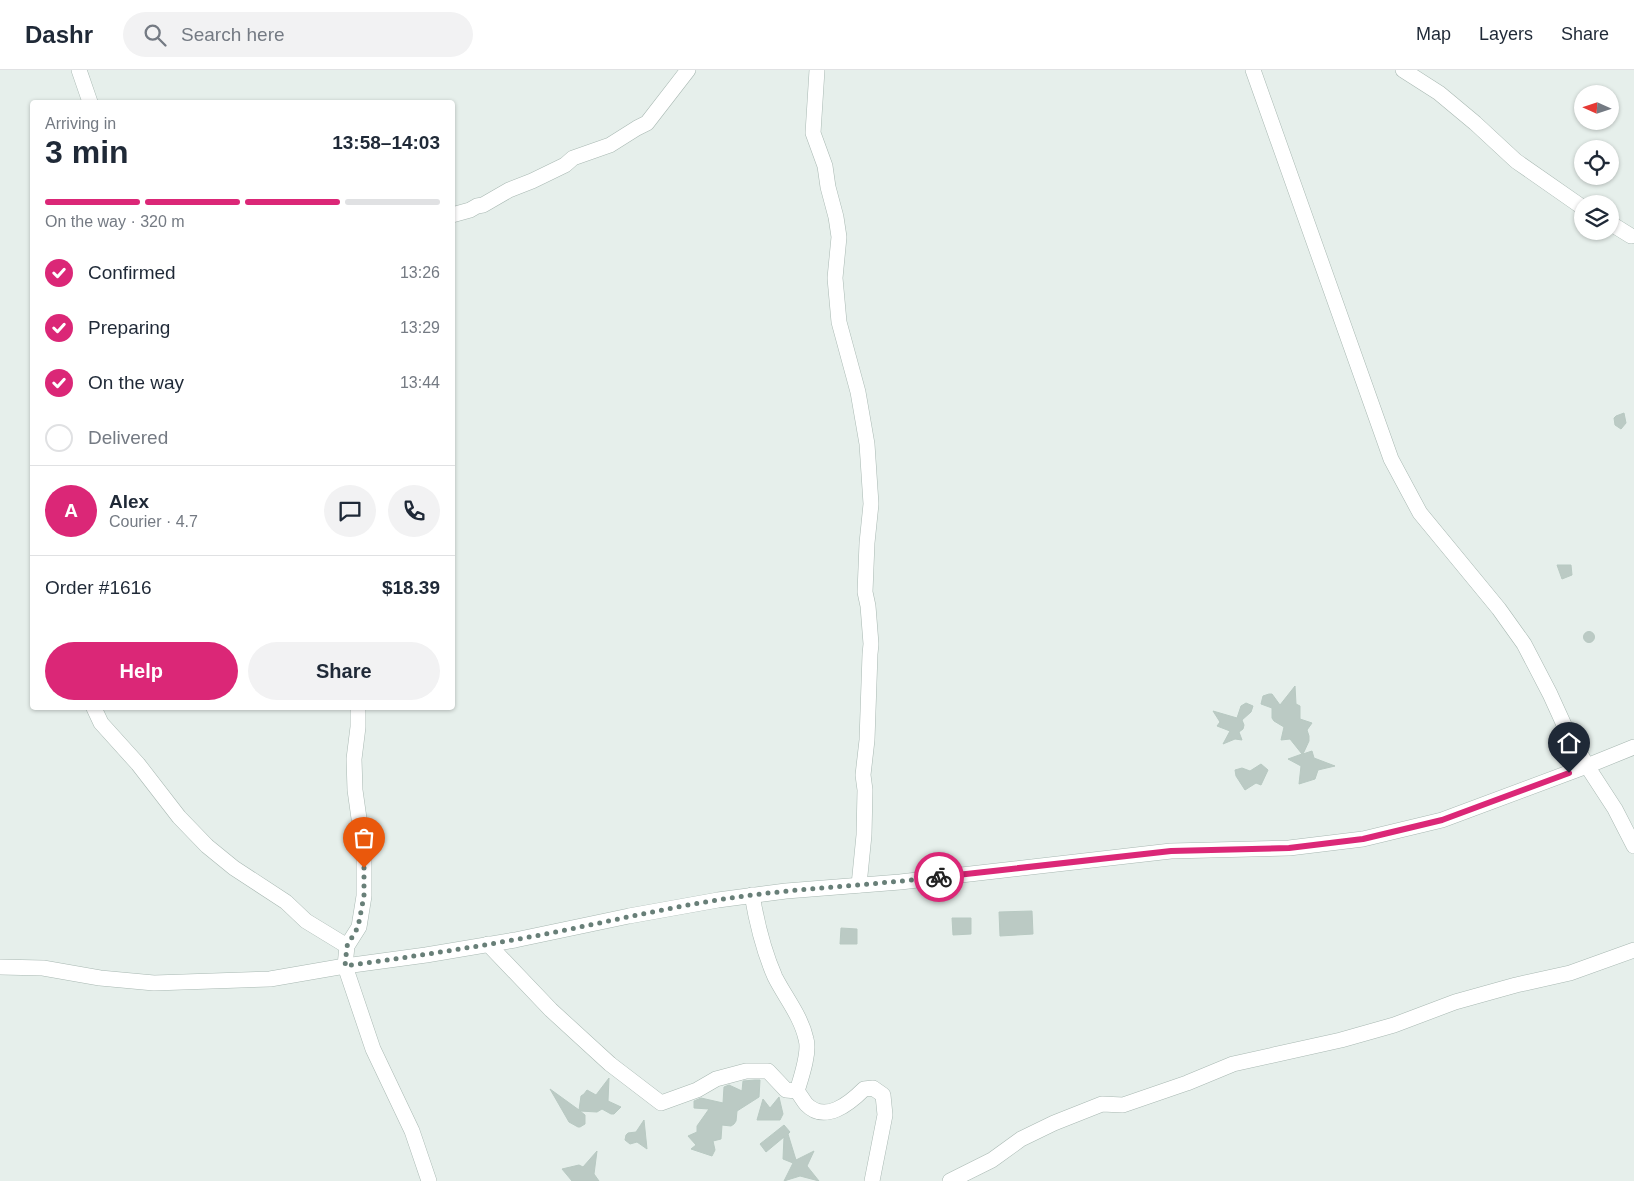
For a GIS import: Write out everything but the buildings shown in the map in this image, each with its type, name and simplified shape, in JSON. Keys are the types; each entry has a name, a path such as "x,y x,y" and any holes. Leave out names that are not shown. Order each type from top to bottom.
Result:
{"street":[{"path":"79,70 89,100"},
{"path":"455,214 477,206 483,206 509,190 565,165 572,158 610,145 647,123 688,70"},
{"path":"817,70 813,134 825,166 836,217 839,237 835,278 840,322 858,392 870,473 871,504 867,543 866,592 872,644 867,740 863,776 865,790 864,836 859,885"},
{"path":"1253,70 1391,459 1420,513 1499,609 1524,644 1565,728 1634,846"},
{"path":"1403,70 1446,99 1516,161 1574,201"},
{"path":"1619,229 1631,236"},
{"path":"95,710 101,724 138,764 180,817 207,846 234,868 246,874 286,902 306,921 347,946"},
{"path":"358,710 354,759 355,790 364,854 364,896 358,927 347,946 345,966 373,1049 412,1131 429,1181"},
{"path":"0,967 43,968 100,978 154,983 270,978 426,955 629,916 752,895 900,882 1171,851 1289,848 1363,839 1442,820 1634,747"},
{"path":"752,895 764,950 807,1040 804,1068 797,1091"},
{"path":"488,944 551,1010 610,1064 661,1103 697,1090 716,1079 746,1071 768,1071 786,1090 797,1091"},
{"path":"950,1181 971,1177 992,1160 1030,1135 1054,1123 1102,1104 1123,1105 1187,1083 1234,1064 1341,1040 1394,1025 1455,1002 1516,985 1570,973 1634,950"},
{"path":"797,1091 807,1106 822,1113 836,1110 853,1100 864,1089 873,1088 883,1096 885,1115 872,1181"}],"way so far":[{"path":"364,868 364,896 358,927 347,946 345,966 515,940 629,916 718,900 786,891 939,877"}],"route":[{"path":"939,877 1171,851 1289,848 1363,839 1442,820 1569,773"}]}
